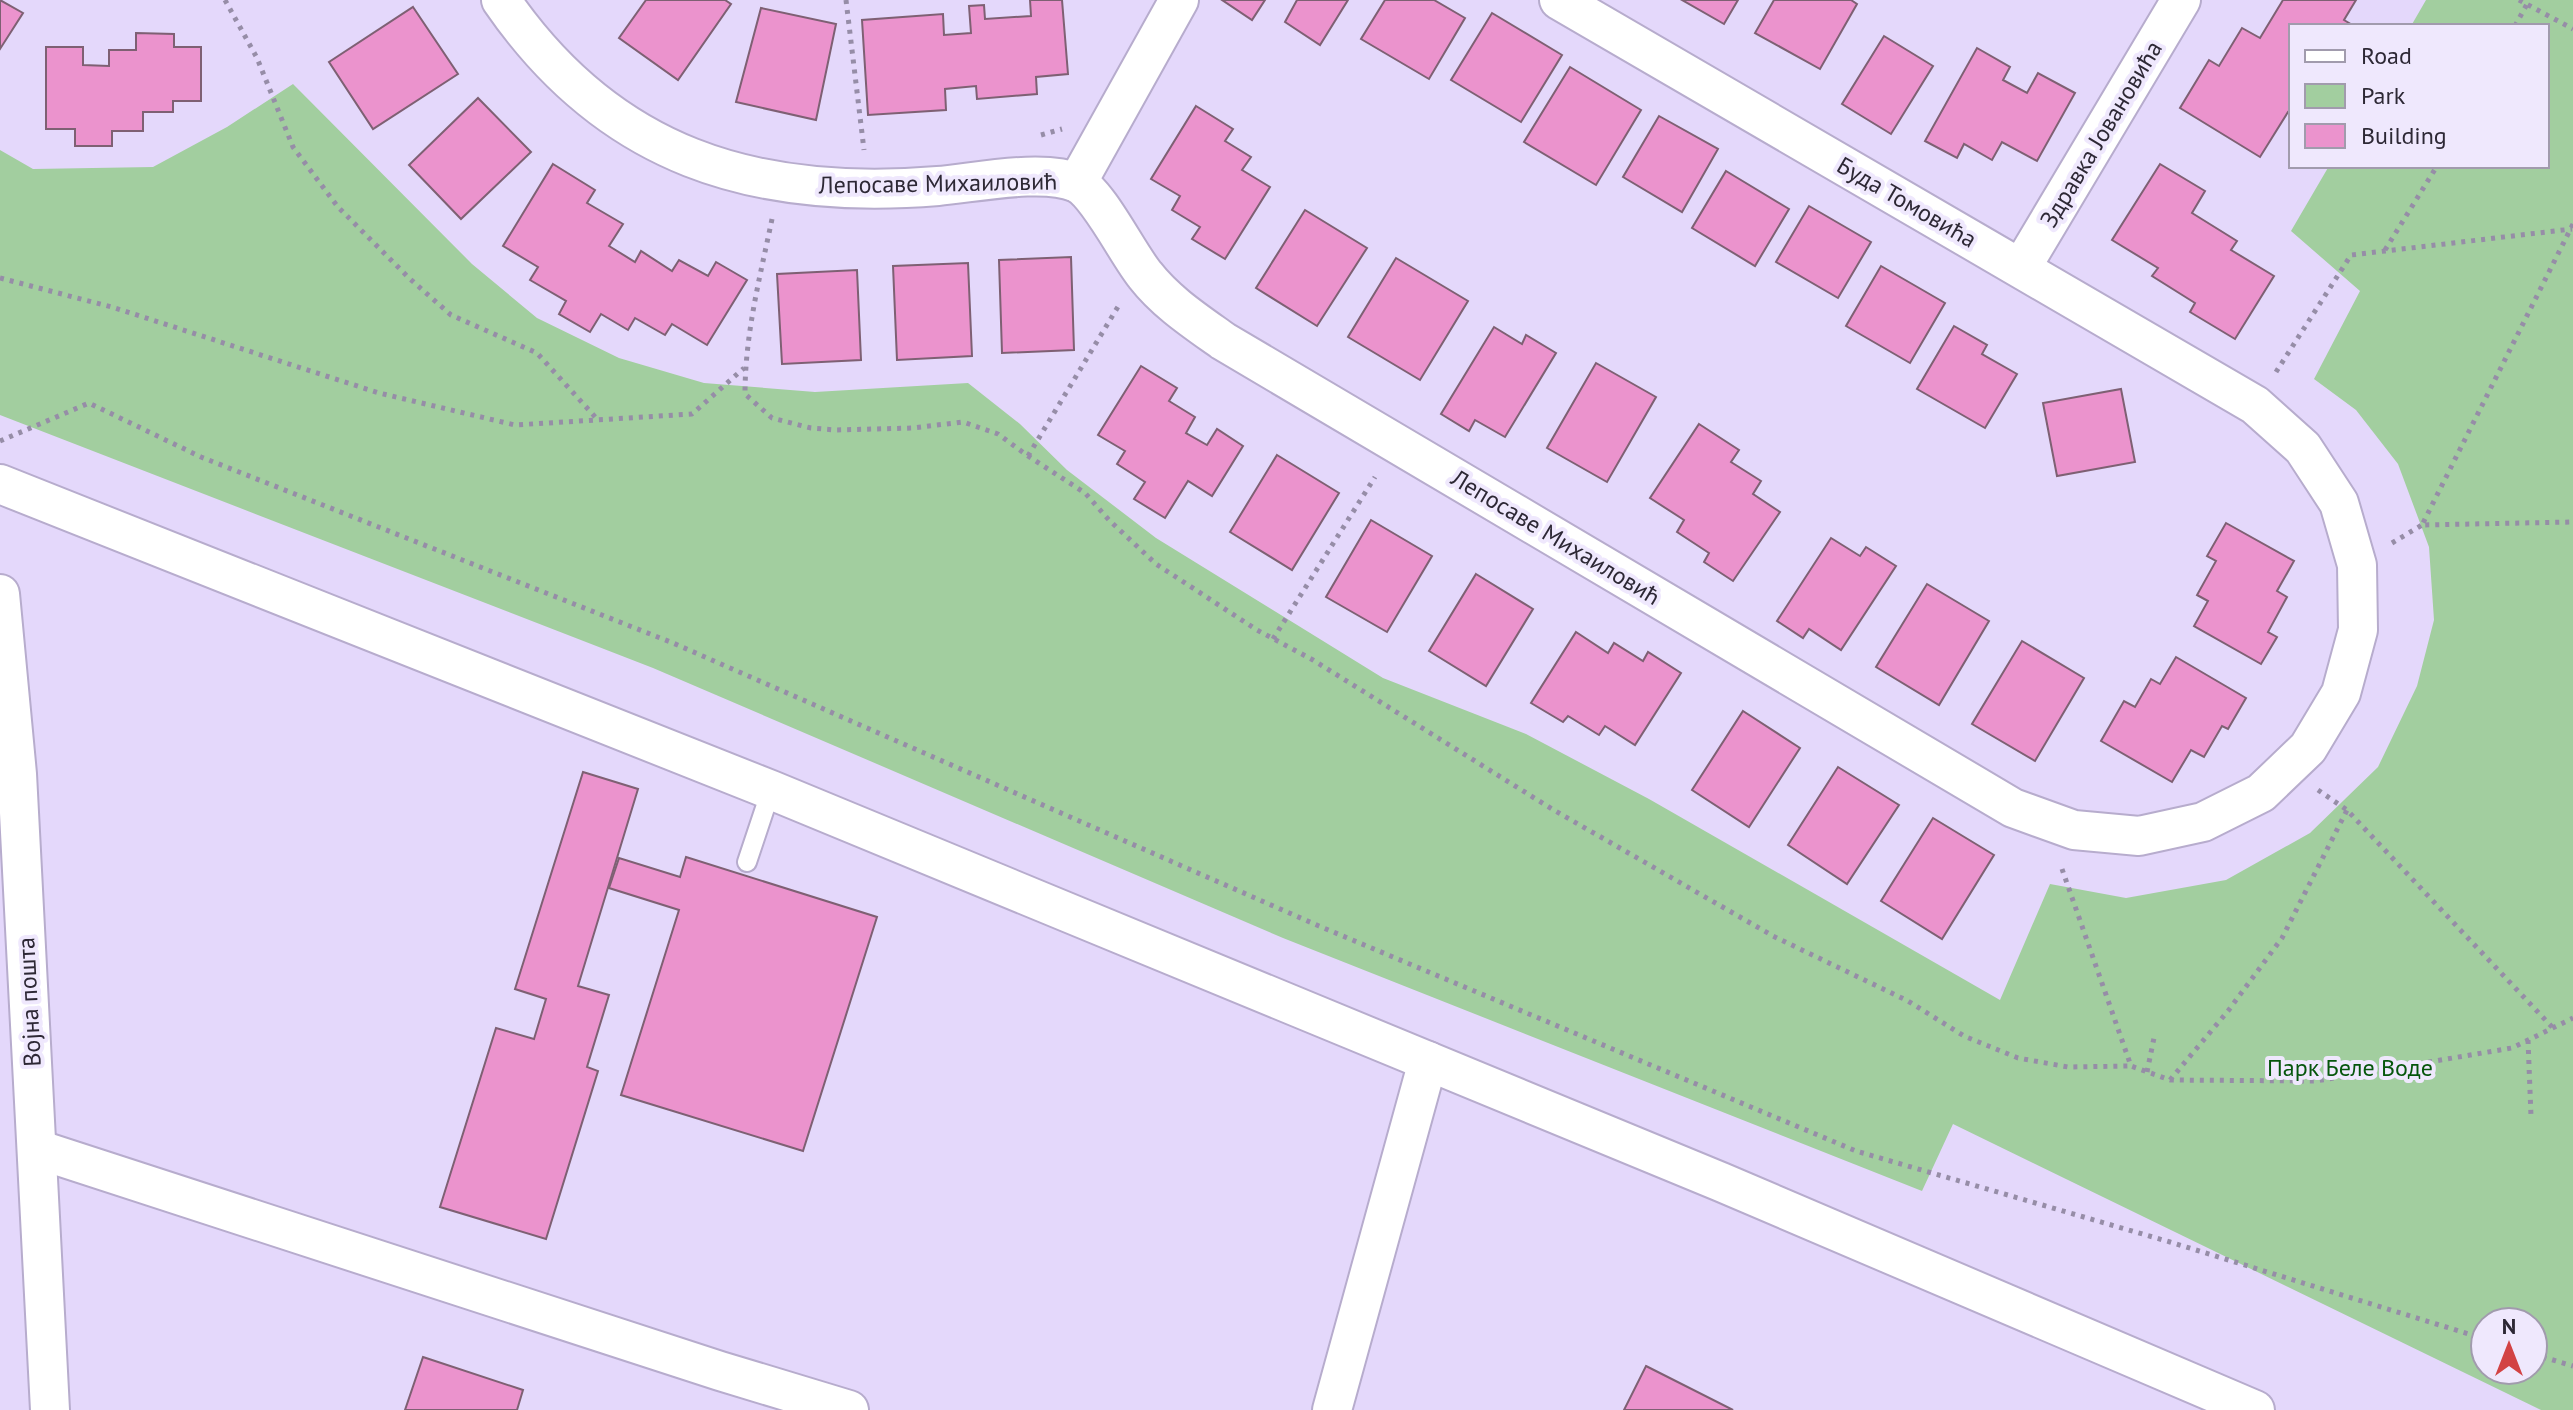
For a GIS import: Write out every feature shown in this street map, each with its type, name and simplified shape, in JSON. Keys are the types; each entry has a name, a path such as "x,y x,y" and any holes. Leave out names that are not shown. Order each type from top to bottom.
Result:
{"street":[{"name":"Лепосаве Михаиловић","path":"501,0 525,35 594,102 634,131 681,156 723,170 818,187 936,186 1028,177 1077,183 1096,201 1145,275 1177,309 1223,341 1999,800 2074,830 2139,836 2203,822 2261,793 2308,748 2341,693 2358,630 2357,565 2339,503 2303,448 2255,405"},
{"path":"1077,183 1179,0"},
{"name":"Буда Томовића","path":"1559,0 2255,405"},
{"name":"Здравка Јовановића","path":"2021,268 2181,0"},
{"path":"0,484 771,790 1428,1061 2255,1410"},
{"name":"Војна пошта","path":"0,594 17,774 50,1410"},
{"path":"1332,1410 1428,1061"},
{"path":"37,1149 849,1410"}],"lane":[{"path":"747,862 771,790"}],"path":[{"path":"225,0 257,58 293,147 338,207 451,315 537,353 599,420"},
{"path":"846,0 864,154"},
{"path":"2519,0 2573,29"},
{"path":"2516,24 2527,4"},
{"path":"1038,136 1067,127"},
{"path":"851,154 877,154"},
{"path":"2384,251 2436,168"},
{"path":"772,217 747,339 745,367 745,394 772,418 811,428 835,430 912,428 963,422 998,434 1085,493 1156,564 1273,639 1313,660 1552,809 1773,936 1908,1001 1964,1036 2018,1058 2068,1067 2131,1066 2170,1080 2316,1081 2512,1048 2573,1018"},
{"path":"2255,405 2351,255 2572,227"},
{"path":"2572,227 2422,525 2573,522"},
{"path":"0,278 112,307 379,393 515,425 692,414 745,367"},
{"path":"1028,456 1124,297"},
{"path":"0,441 89,403 201,457 673,643 1319,926 1856,1151 2170,1242 2469,1334"},
{"path":"1273,639 1361,501 1395,441"},
{"path":"2287,768 2347,810 2553,1028"},
{"path":"2170,1080 2228,1011 2282,938 2347,810"},
{"path":"2040,818 2055,849 2131,1066"},
{"path":"2147,1072 2155,1033"},
{"path":"2528,1040 2531,1116"},
{"path":"2549,1359 2573,1366"}],"green space":[{"name":"Парк Беле Воде","path":"2426,0 2573,0 2573,1410 2541,1410 2492,1386 2549,1386 2549,1306 2469,1306 2469,1375 1953,1124 1922,1191 1283,938 653,668 0,415 0,150 33,169 153,167 227,127 293,84 472,264 537,318 619,358 704,383 815,392 968,383 1020,424 1067,470 1156,538 1383,678 1526,734 1649,799 2000,1000 2050,884 2126,898 2226,880 2310,833 2378,767 2417,686 2434,620 2429,547 2398,464 2356,410 2314,379 2360,291 2291,231 2328,168 2549,168 2549,24 2412,24"}],"building":[{"path":"0,0 23,13 0,49"},
{"path":"646,0 725,0 731,4 678,80 619,38"},
{"path":"1030,0 1062,0 1068,74 1036,77 1037,94 977,99 976,86 945,89 946,110 868,115 862,20 943,14 944,35 971,33 969,6 984,5 985,19 1031,16"},
{"path":"1222,0 1265,0 1252,20"},
{"path":"1297,0 1348,0 1320,45 1285,22"},
{"path":"1385,0 1434,0 1465,18 1429,79 1361,39"},
{"path":"1682,0 1738,0 1724,24"},
{"path":"1774,0 1851,0 1857,4 1820,69 1755,33"},
{"path":"2283,0 2356,0 2344,20 2351,24 2289,24 2289,112 2260,157 2180,108 2209,60 2219,66 2242,28 2260,38"},
{"path":"413,7 458,74 373,129 329,62"},
{"path":"761,8 836,24 816,120 736,102"},
{"path":"1492,13 1562,55 1521,122 1451,80"},
{"path":"136,33 174,34 174,47 201,47 201,101 173,101 173,112 143,112 143,131 112,131 112,146 75,146 75,129 46,129 46,47 83,47 83,65 109,66 109,50 136,50"},
{"path":"1884,36 1933,66 1891,134 1842,104"},
{"path":"1977,48 2010,67 2003,80 2027,93 2038,73 2075,93 2037,161 2002,142 1992,160 1964,144 1957,158 1925,141"},
{"path":"1570,67 1641,110 1596,185 1524,142"},
{"path":"478,98 531,152 461,219 409,165"},
{"path":"1196,106 1233,129 1225,141 1251,157 1242,170 1270,187 1225,259 1192,239 1200,227 1172,210 1180,196 1151,179"},
{"path":"1659,116 1718,149 1682,212 1623,177"},
{"path":"553,164 595,190 587,203 623,224 609,246 635,262 641,251 672,271 679,260 708,276 716,262 747,280 707,345 672,324 665,335 635,318 628,330 601,314 590,332 559,314 566,301 530,280 538,267 503,246"},
{"path":"2160,164 2205,191 2192,213 2237,241 2231,250 2274,276 2235,339 2190,312 2195,303 2152,276 2158,268 2112,240"},
{"path":"1726,171 1789,209 1755,266 1692,228"},
{"path":"1809,206 1871,242 1838,298 1776,262"},
{"path":"1305,210 1367,248 1317,326 1256,288"},
{"path":"1071,257 1074,350 1002,353 999,260"},
{"path":"1396,258 1468,301 1420,380 1348,337"},
{"path":"968,263 972,356 897,360 893,266"},
{"path":"1881,266 1945,303 1910,363 1846,326"},
{"path":"857,270 861,360 782,364 777,274"},
{"path":"1954,326 1987,345 1982,354 2017,374 1985,428 1917,389"},
{"path":"1494,327 1522,344 1526,335 1556,353 1505,437 1475,420 1469,431 1441,414"},
{"path":"1596,363 1656,397 1607,482 1547,448"},
{"path":"1141,366 1177,388 1169,401 1195,417 1186,433 1207,445 1217,429 1243,446 1212,496 1188,481 1165,518 1134,499 1145,482 1117,464 1125,451 1098,435"},
{"path":"2121,389 2135,462 2057,476 2043,403"},
{"path":"1699,424 1739,450 1731,462 1761,481 1753,494 1780,512 1733,581 1704,562 1709,553 1677,532 1684,520 1650,498"},
{"path":"1277,455 1339,493 1292,570 1230,532"},
{"path":"1371,520 1432,556 1387,632 1326,597"},
{"path":"2226,523 2294,561 2277,591 2287,597 2268,632 2277,637 2261,664 2194,626 2208,601 2197,595 2216,561 2207,556"},
{"path":"1831,538 1860,556 1866,547 1896,566 1841,650 1809,629 1803,638 1777,621"},
{"path":"1476,574 1533,609 1486,686 1429,651"},
{"path":"1927,584 1989,621 1939,705 1876,667"},
{"path":"1576,632 1608,653 1614,643 1643,661 1648,652 1681,673 1635,745 1605,726 1599,735 1568,716 1563,722 1531,703"},
{"path":"2022,641 2084,678 2035,761 1972,724"},
{"path":"2176,657 2246,698 2228,729 2222,726 2204,757 2191,750 2172,782 2101,741 2124,701 2135,707 2151,679 2160,684"},
{"path":"1743,711 1800,748 1749,827 1692,790"},
{"path":"1838,767 1899,805 1847,884 1788,845"},
{"path":"583,772 638,789 578,986 609,995 587,1067 598,1071 546,1239 440,1207 496,1028 534,1039 546,999 515,989"},
{"path":"1933,818 1994,855 1942,939 1881,901"},
{"path":"686,857 877,917 803,1151 621,1095 679,910 609,888 619,858 680,877"},
{"path":"423,1357 523,1390 517,1410 405,1410"},
{"path":"1646,1366 1733,1410 1624,1410"}]}
